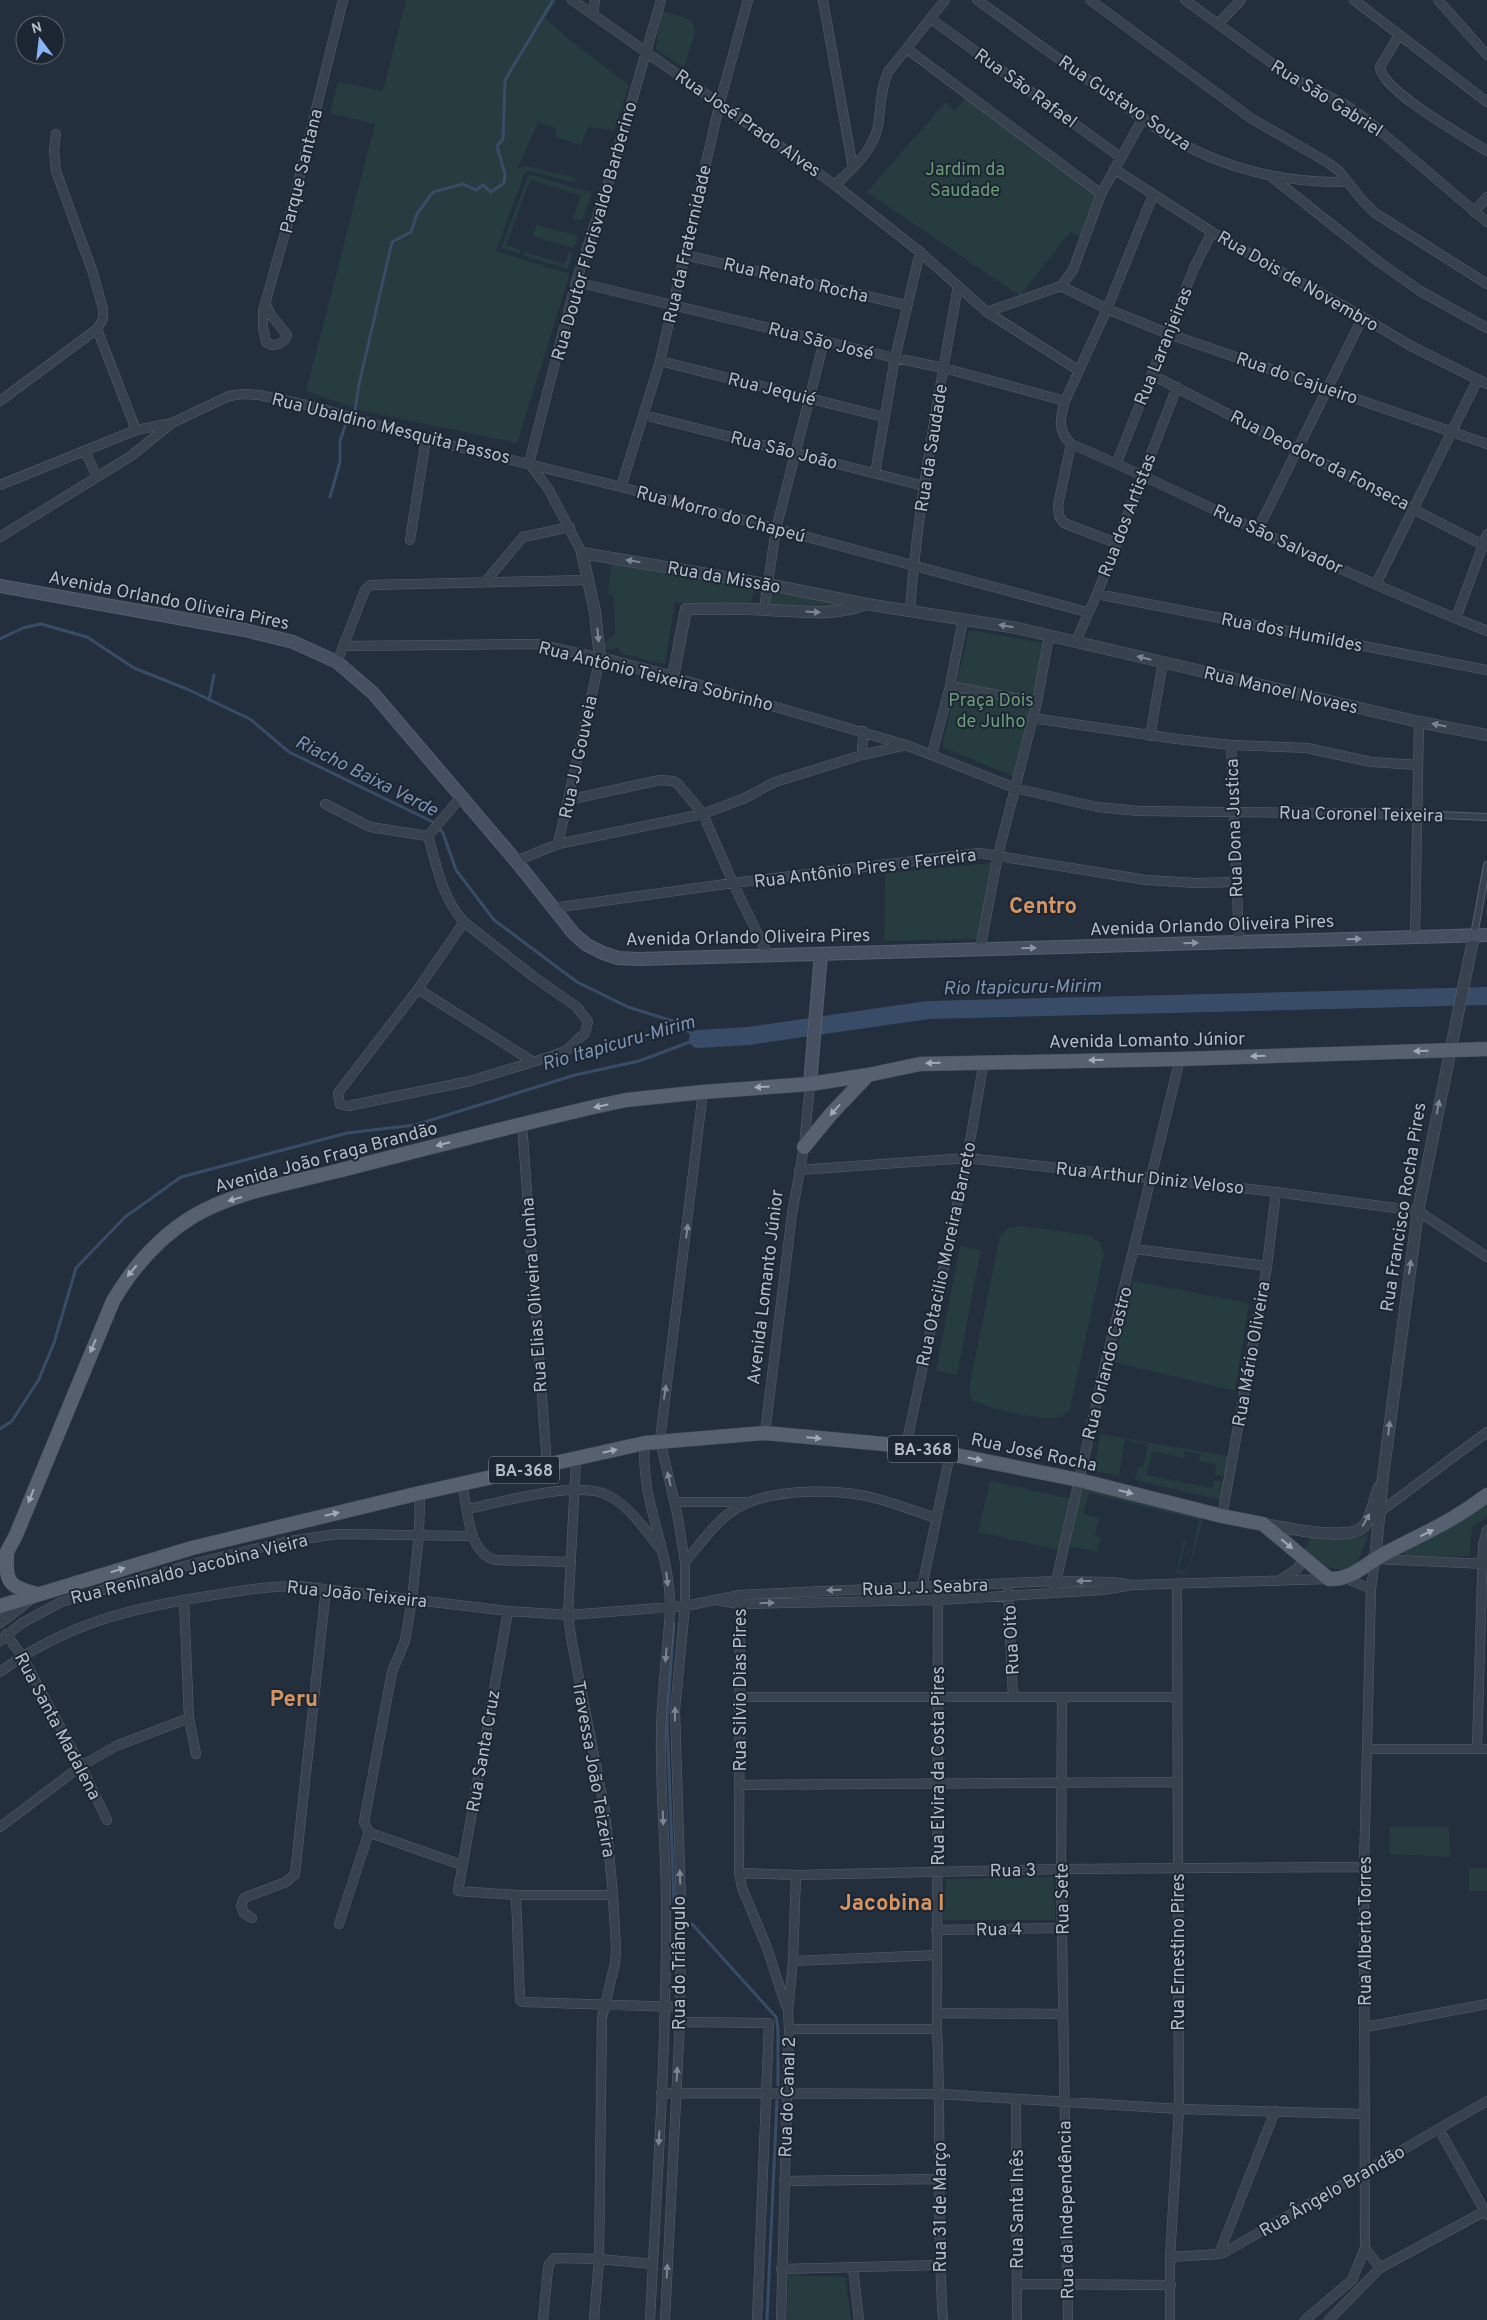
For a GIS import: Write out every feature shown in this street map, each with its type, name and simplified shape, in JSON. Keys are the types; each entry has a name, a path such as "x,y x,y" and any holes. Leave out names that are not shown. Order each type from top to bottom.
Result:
{"main road":[{"name":"Avenida Orlando Oliveira Pires","path":"0,586 253,632 293,642 337,662 373,693 516,860 553,908 587,945 618,958 980,950 1487,935"},
{"path":"811,1077 822,954"},
{"name":"Avenida Lomanto Júnior","path":"811,1077 868,1075 920,1064 1180,1059 1451,1044 1487,1049"},
{"path":"804,1147 831,1114 868,1075"},
{"name":"Avenida João Fraga Brandão","path":"0,1565 113,1302 127,1277 156,1244 194,1216 221,1203 278,1186 522,1124 626,1100 703,1092 811,1077"},
{"name":"BA-368","path":"38,1594 192,1548 420,1493 576,1458 660,1440 766,1433"},
{"name":"Rua José Rocha","path":"766,1433 906,1446 950,1454 1079,1480 1222,1516 1263,1524"},
{"path":"1263,1524 1329,1579 1345,1578 1379,1557 1453,1520 1487,1495"},
{"path":"7,1551 6,1574 9,1581 19,1590 38,1594"},
{"path":"0,1606 38,1594"}],"street":[{"name":"Parque Santana","path":"266,304 271,315 287,335 279,344 270,345 266,342 262,320 266,304 344,0"},
{"name":"Rua José Prado Alves","path":"572,0 720,102 835,185 920,252"},
{"path":"594,15 595,0"},
{"name":"Rua Doutor Florisvaldo Barberino","path":"529,464 576,282 647,52 661,0"},
{"name":"Rua da Fraternidade","path":"621,487 660,361 720,102 748,0"},
{"path":"823,0 853,168"},
{"path":"835,185 853,168 871,144 878,128 883,88 888,72 945,0"},
{"name":"Rua Gustavo Souza","path":"977,0 1172,138 1203,154 1271,176 1347,182"},
{"path":"1090,0 1252,119 1328,162 1339,171 1375,213 1487,284"},
{"name":"Rua São Gabriel","path":"1185,0 1292,78 1344,104 1366,119 1487,222"},
{"path":"1218,24 1241,0"},
{"path":"1354,0 1487,102"},
{"path":"1438,0 1487,55"},
{"name":"Rua São Rafael","path":"931,19 1120,157"},
{"path":"1399,34 1380,67 1383,77 1418,107 1487,151"},
{"path":"908,49 1101,194"},
{"path":"987,312 1061,286 1073,270 1101,194 1143,118"},
{"path":"0,401 97,329 103,319 103,309 93,273 56,170 54,150 56,134"},
{"name":"Rua Dois de Novembro","path":"1114,169 1212,232 1411,346 1487,384"},
{"path":"1271,176 1392,272 1420,291 1487,328"},
{"path":"1116,543 1064,523 1059,516 1058,505 1071,444 1065,438 1060,426 1060,417 1078,370 1107,309 1153,195"},
{"path":"1474,212 1487,197"},
{"name":"Rua Laranjeiras","path":"1117,462 1194,268 1212,232"},
{"path":"876,473 895,358 920,252 987,312 1078,370"},
{"name":"Rua Renato Rocha","path":"685,255 906,305"},
{"name":"Rua São José","path":"576,282 944,368 1065,401"},
{"name":"Rua da Saudade","path":"910,610 913,566 924,486 958,286"},
{"name":"Rua do Cajueiro","path":"1061,286 1107,309 1169,334 1487,444"},
{"path":"1257,531 1363,317"},
{"path":"97,329 140,429 151,440"},
{"path":"764,609 776,529 824,341"},
{"name":"Rua Jequié","path":"660,361 884,417"},
{"name":"Rua Deodoro da Fonseca","path":"1152,375 1485,546"},
{"path":"1376,584 1478,379"},
{"name":"Rua dos Artistas","path":"1076,641 1087,612 1097,594 1177,387"},
{"name":"Rua Ubaldino Mesquita Passos","path":"0,485 140,429 172,422 229,396 243,394 311,406 426,439 529,464"},
{"name":"Rua São João","path":"644,415 924,486"},
{"path":"0,537 97,477 151,440 172,422"},
{"path":"410,540 426,439"},
{"name":"Rua São Salvador","path":"1071,444 1117,462 1257,531 1487,631"},
{"path":"85,451 97,477"},
{"path":"529,464 549,490 570,526 582,553"},
{"name":"Rua Morro do Chapeú","path":"529,464 1087,612"},
{"path":"485,582 523,537 570,526"},
{"path":"1456,618 1485,546 1487,534"},
{"name":"Rua JJ Gouveia","path":"558,844 600,658 595,612 582,553"},
{"name":"Rua da Missão","path":"582,553 767,584 866,604 963,619"},
{"path":"337,662 365,590 370,585 588,580"},
{"name":"Rua dos Humildes","path":"1097,594 1487,670"},
{"name":"Rua da Missão","path":"673,677 686,609 764,609 833,613 854,609 866,604"},
{"path":"1015,788 932,754 950,686 963,619 1076,641"},
{"path":"980,950 998,855 1037,702 1049,636"},
{"name":"Rua Manoel Novaes","path":"1076,641 1419,722 1487,735"},
{"name":"Rua Antônio Teixeira Sobrinho","path":"344,646 537,644 673,677 863,731 932,754"},
{"path":"1150,736 1163,662"},
{"path":"950,686 1037,702"},
{"path":"1032,718 1150,736 1231,745 1307,748 1371,762 1418,765"},
{"path":"1415,937 1419,722"},
{"path":"862,755 863,731"},
{"path":"516,860 558,844 703,814 745,798 775,782 862,755 906,745"},
{"name":"Rua Dona Justica","path":"1231,745 1235,812 1238,941"},
{"path":"568,800 638,784 667,780 678,784 703,814 732,884 767,954"},
{"name":"Rua Coronel Teixeira","path":"1015,788 1117,810 1417,814 1487,818"},
{"path":"433,830 461,797"},
{"path":"325,804 370,827 433,830"},
{"path":"433,830 445,894 454,911 464,922 534,977 577,1007 586,1017 588,1027 585,1033 567,1050 470,1081 348,1106 340,1104 338,1093 418,989 464,922"},
{"name":"Rua Antônio Pires e Ferreira","path":"553,908 980,853 998,855 1031,863 1146,880 1196,883 1236,882"},
{"name":"Rua Francisco Rocha Pires","path":"1371,1589 1379,1557 1383,1476 1418,1211 1487,865"},
{"path":"418,989 532,1061"},
{"name":"Rua Orlando Castro","path":"1054,1594 1079,1480 1180,1059"},
{"name":"Rua Otacilio Moreira Barreto","path":"906,1446 967,1158 984,1062"},
{"name":"Avenida Lomanto Júnior","path":"766,1433 792,1214 804,1147 811,1077"},
{"path":"660,1440 703,1092"},
{"name":"Rua Elias Oliveira Cunha","path":"522,1124 547,1465"},
{"name":"Rua Arthur Diniz Veloso","path":"799,1170 967,1158 1276,1192 1418,1211 1487,1257"},
{"name":"Rua Mário Oliveira","path":"1222,1516 1267,1266 1276,1192"},
{"path":"1135,1249 1267,1266"},
{"path":"1381,1511 1487,1432"},
{"name":"Rua do Triângulo","path":"660,1440 675,1502 685,1562 685,1606 675,1710 681,1902 680,2022 665,2320"},
{"path":"645,1443 646,1485 663,1552 670,1607"},
{"path":"922,1587 950,1454"},
{"name":"Travessa João Teizeira","path":"576,1458 568,1615 605,1811 613,1895 615,1963 604,2004 599,2259 594,2320"},
{"path":"1263,1524 1306,1530 1348,1533 1356,1531 1363,1527 1368,1518 1383,1476"},
{"path":"462,1484 468,1509 471,1536 484,1556 495,1560 571,1562"},
{"path":"468,1509 573,1489 600,1492 611,1497 642,1526 663,1552"},
{"path":"685,1562 724,1517 738,1507 770,1495 789,1492 824,1492 876,1498 936,1518"},
{"path":"420,1493 419,1534 405,1641 392,1672 364,1822 369,1832 462,1865"},
{"path":"675,1502 751,1502"},
{"path":"312,1519 314,1537"},
{"path":"1369,1749 1482,1749 1485,1564 1483,1545 1487,1530"},
{"name":"Rua Reninaldo Jacobina Vieira","path":"3,1638 35,1615 61,1602 196,1563 284,1542 337,1534 471,1536"},
{"path":"192,1548 196,1563"},
{"path":"1379,1557 1485,1564"},
{"path":"1278,1582 1298,1568 1304,1558"},
{"path":"1345,1578 1371,1589"},
{"name":"Rua J. J. Seabra","path":"740,1599 802,1602 938,1600 1054,1594 1132,1586 1329,1579"},
{"name":"Rua J. J. Seabra","path":"670,1607 718,1600 802,1592 1056,1582 1112,1582 1132,1586"},
{"name":"Rua Oito","path":"1008,1583 1013,1697"},
{"name":"Rua Ernestino Pires","path":"1170,2320 1170,2257 1179,2109 1177,1584"},
{"name":"Rua João Teixeira","path":"0,1672 22,1656 82,1626 108,1616 132,1609 280,1586 326,1589 508,1611 568,1615 670,1607"},
{"name":"Rua Elvira da Costa Pires","path":"938,1587 939,1784 936,1930 940,2094"},
{"path":"56,1588 61,1602"},
{"path":"252,1918 242,1910 241,1903 244,1898 286,1882 295,1874 326,1589"},
{"name":"Rua Alberto Torres","path":"1365,2248 1366,2027 1364,1867 1369,1749 1371,1589"},
{"path":"802,1592 802,1602"},
{"path":"0,1622 38,1594"},
{"name":"Rua Silvio Dias Pires","path":"740,1599 739,1873 742,1888 766,1946 788,2011"},
{"path":"184,1600 189,1718 196,1754"},
{"name":"Rua do Triângulo","path":"650,2320 661,2093 666,1903 661,1736 670,1607"},
{"name":"Rua Santa Cruz","path":"508,1611 458,1891 516,1896"},
{"name":"Rua Santa Madalena","path":"3,1638 22,1656 82,1766 107,1820"},
{"path":"740,1697 1177,1697"},
{"name":"Rua Sete","path":"1062,1697 1061,1870 1064,2100"},
{"path":"0,1827 82,1766 116,1746 189,1718"},
{"path":"740,1785 1178,1782"},
{"path":"339,1924 369,1832"},
{"name":"Rua 3","path":"739,1873 796,1875 1364,1867"},
{"name":"Rua do Canal 2","path":"781,2320 781,2269 788,2092 788,2011 793,1961 796,1875"},
{"path":"613,1895 516,1896 520,2000 523,2002 680,2007"},
{"name":"Rua 4","path":"936,1930 1062,1928"},
{"path":"793,1961 937,1955"},
{"path":"1366,2027 1487,2004"},
{"path":"938,2013 1063,2014"},
{"name":"Rua do Canal 2","path":"680,2022 769,2023 764,2092 757,2320"},
{"path":"789,2029 937,2029"},
{"path":"661,2093 940,2094 1064,2100 1179,2109 1365,2114"},
{"name":"Rua 31 de Março","path":"940,2094 938,2179 939,2265 943,2320"},
{"name":"Rua Santa Inês","path":"1016,2098 1016,2320"},
{"name":"Rua da Independência","path":"1064,2100 1068,2320"},
{"name":"Rua Ângelo Brandão","path":"1170,2257 1220,2254 1487,2101"},
{"path":"1220,2254 1275,2111"},
{"path":"1329,2320 1380,2268 1486,2212 1439,2129"},
{"path":"784,2181 938,2179"},
{"path":"1365,2248 1380,2268"},
{"path":"1305,2320 1352,2280 1365,2248"},
{"path":"543,2320 548,2269 551,2260 560,2257 653,2264"},
{"path":"781,2269 939,2265"},
{"path":"853,2268 859,2320"},
{"path":"1017,2284 1171,2285"}],"green space":[{"path":"406,0 557,0 545,18 571,41 629,85 614,131 588,127 581,145 556,137 556,128 539,123 540,118 518,167 520,168 522,165 576,178 575,183 526,170 496,251 570,274 517,443 364,411 306,391 375,124 330,113 338,82 383,91"},
{"path":"662,11 691,20 695,32 684,68 656,49"},
{"name":"Jardim da Saudade","path":"965,98 1095,195 1081,238 1070,232 1020,296 867,192 946,102 955,111"},
{"path":"529,174 592,193 582,220 573,219 581,195 530,180 506,245 521,250 520,254 501,248"},
{"path":"537,225 578,236 574,248 533,236"},
{"path":"525,252 564,264 569,252 573,253 568,269 524,256"},
{"path":"611,564 755,587 750,606 675,602 665,664 622,654 618,648 604,650 603,644 615,634 614,596 608,594"},
{"path":"771,590 844,602 845,608 769,606"},
{"name":"Praça Dois de Julho","path":"969,630 1045,643 1032,710 1015,777 942,747"},
{"path":"991,863 978,939 884,941 885,873"},
{"path":"1019,1226 1088,1235 1100,1242 1104,1254 1070,1409 1062,1415 1053,1418 1016,1414 980,1403 972,1400 969,1388 1000,1236 1008,1228"},
{"path":"960,1246 981,1250 957,1375 936,1371"},
{"path":"1133,1281 1249,1303 1235,1391 1114,1362"},
{"path":"1100,1434 1233,1457 1229,1476 1215,1475 1216,1465 1199,1461 1201,1454 1185,1451 1184,1458 1152,1451 1147,1475 1212,1488 1214,1480 1228,1484 1225,1501 1135,1480 1138,1467 1143,1468 1148,1444 1125,1440 1119,1476 1094,1471"},
{"path":"990,1481 1071,1499 1059,1550 978,1532"},
{"path":"1078,1485 1200,1515 1202,1522 1188,1574 1176,1573 1184,1540 1186,1542 1178,1570 1188,1573 1199,1520 1089,1493 1083,1514 1099,1518 1095,1536 1101,1537 1097,1552 1064,1545"},
{"path":"1487,1499 1487,1517 1472,1527 1470,1556 1408,1557 1398,1550"},
{"path":"1369,1533 1356,1566 1335,1569 1323,1564 1305,1552 1310,1537 1360,1538"},
{"path":"1390,1827 1449,1827 1450,1857 1390,1854"},
{"path":"1469,1868 1487,1868 1487,1891 1469,1891"},
{"path":"1054,1877 1055,1920 943,1920 946,1879"},
{"path":"788,2275 845,2277 851,2320 787,2320"}],"waterway":[{"path":"355,410 359,384 392,242 411,232 417,214 433,192 463,184 476,190 483,185 491,192 504,183 505,174 497,146 503,139 505,80 553,0"},
{"path":"330,497 340,462 340,441 345,426"},
{"name":"Riacho Baixa Verde","path":"0,639 23,628 41,624 87,637 134,668 187,689 250,719 289,752 433,822 443,833 456,870 494,920 577,982 628,1007 676,1022 697,1038"},
{"path":"209,700 214,675"},
{"name":"Rio Itapicuru-Mirim","path":"698,1039 748,1036 928,1010 1487,996"},
{"name":"Rio Itapicuru-Mirim","path":"0,1429 12,1421 39,1379 54,1343 76,1268 125,1217 181,1177 347,1133 415,1125 575,1075 639,1061 698,1039"},
{"path":"674,1623 667,1719 674,1901 677,1908"},
{"path":"692,1924 776,2017 778,2030 778,2085"},
{"path":"767,2320 777,2101"}],"district":[{"name":"Centro","path":"1043,905"},
{"name":"Peru","path":"294,1698"},
{"name":"Jacobina I","path":"892,1902"}]}
